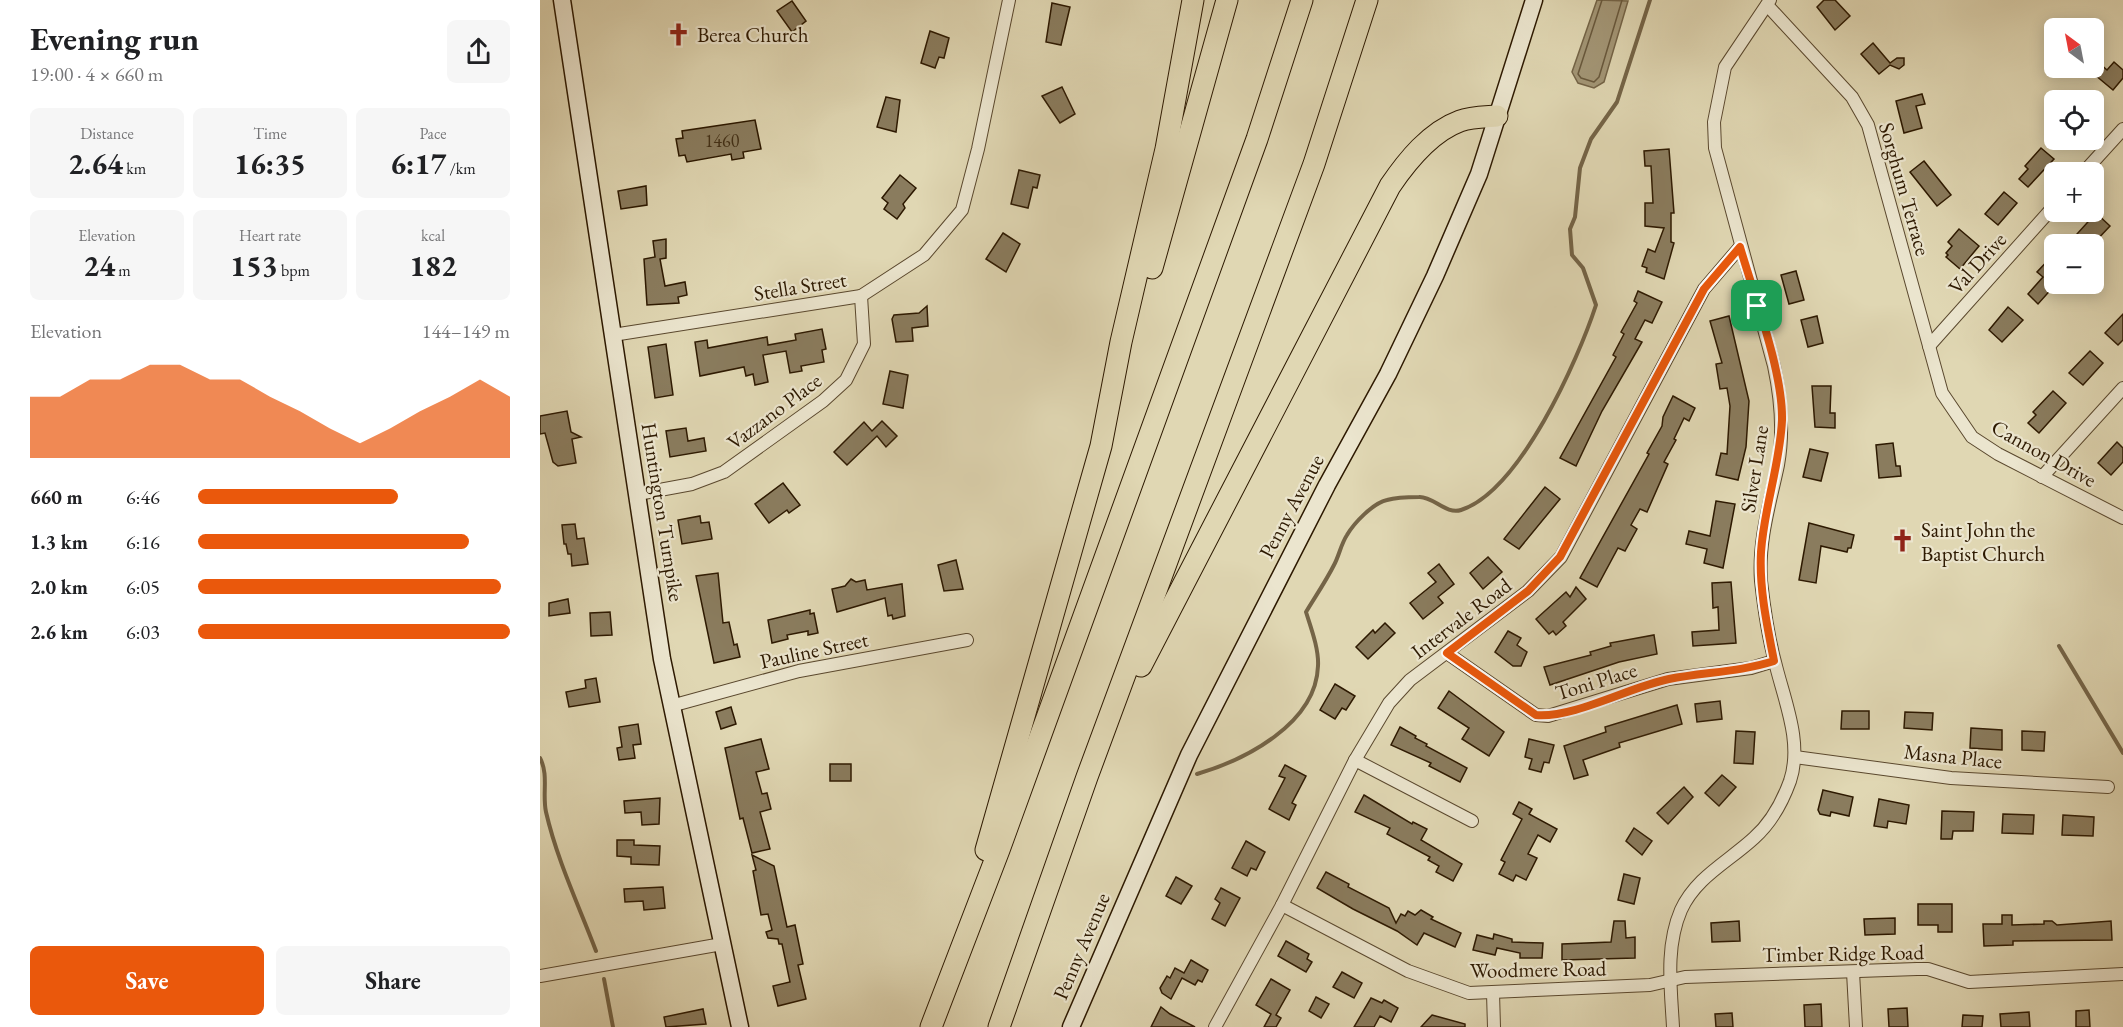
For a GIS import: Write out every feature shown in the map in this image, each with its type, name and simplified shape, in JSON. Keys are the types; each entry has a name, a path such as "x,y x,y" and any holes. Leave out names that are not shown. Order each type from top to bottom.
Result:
{"highway":[{"path":"1101,446 1121,342 1166,149 1193,0"},
{"path":"947,988 1204,90 1227,0"},
{"path":"931,1027 1257,139 1302,0"},
{"path":"999,1027 1087,777 1310,175 1367,0"},
{"path":"1087,777 1117,727 1139,670 1390,186 1421,148 1442,130 1466,119 1497,116"}],"main road":[{"name":"Huntington Turnpike","path":"562,0 671,706 740,1027"},
{"name":"Penny Avenue","path":"1071,1027 1189,755 1326,484 1388,374 1435,276 1479,174 1533,0"}],"street":[{"name":"Stella Street","path":"613,335 861,296 924,255 962,210 978,149 1009,0"},
{"name":"Silver Lane","path":"1673,1027 1670,980 1675,928 1681,910 1700,882 1755,838 1773,818 1783,799 1795,757 1792,731 1774,661 1761,580 1761,552 1778,463 1780,402 1774,366 1715,148 1714,122 1725,68 1768,2"},
{"name":"Sorghum Terrace","path":"1768,2 1852,97 1868,125 1929,346"},
{"path":"2093,162 2123,129"},
{"name":"Val Drive","path":"1929,346 2044,217"},
{"name":"Intervale Road","path":"1215,1027 1282,904 1355,760 1398,692 1528,591 1560,557 1704,289 1740,247"},
{"name":"Vazzano Place","path":"638,494 692,484 724,472 824,401 846,380 864,344 861,296"},
{"name":"Cannon Drive","path":"1929,346 1942,393 1954,414 1972,437 1998,454 2123,518"},
{"path":"2042,477 2123,388"},
{"name":"Pauline Street","path":"671,706 799,671 967,640"},
{"name":"Toni Place","path":"1447,653 1536,715 1548,716 1668,679 1751,668 1774,661"},
{"name":"Masna Place","path":"1795,757 1951,778 2108,787"},
{"path":"1355,760 1472,821"},
{"name":"Woodmere Road","path":"1282,904 1408,971 1469,993 1650,985 1670,980"},
{"path":"540,976 722,944"},
{"name":"Timber Ridge Road","path":"1670,980 1685,977 1928,969 1977,982 2123,974"},
{"path":"1853,972 1856,1027"},
{"path":"1493,993 1494,1027"}],"water":[{"path":"1597,0 1628,1 1604,82 1594,88 1578,83 1572,72"}],"building":[{"path":"1824,0 1835,0 1850,16 1835,30 1817,7"},
{"path":"792,1 806,21 792,32 777,11"},
{"path":"1052,3 1070,7 1061,45 1046,42"},
{"path":"930,31 949,38 944,58 939,57 935,68 921,63"},
{"path":"1873,43 1890,63 1897,58 1904,58 1904,65 1899,69 1890,65 1879,74 1861,54"},
{"path":"2114,62 2123,70 2123,78 2113,90 2099,78 2104,78 2104,67 2107,70"},
{"path":"1062,87 1075,114 1060,123 1042,96"},
{"path":"1922,94 1925,104 1916,106 1922,128 1904,133 1896,101"},
{"path":"886,97 900,100 896,132 877,127"},
{"path":"755,120 761,149 743,152 744,158 732,160 731,154 687,162 685,155 679,156 676,139 683,138 682,131"},
{"path":"2041,148 2054,159 2051,162 2044,162 2044,170 2028,187 2019,179 2028,169 2025,166"},
{"path":"1669,149 1674,213 1671,213 1671,242 1674,243 1664,279 1646,272 1647,268 1642,266 1648,249 1655,252 1664,228 1645,226 1645,203 1653,203 1651,166 1645,166 1644,151"},
{"path":"1924,161 1951,195 1937,206 1910,172"},
{"path":"1019,170 1040,175 1037,188 1033,187 1028,208 1011,204"},
{"path":"900,175 916,188 903,204 905,208 897,219 884,209 888,203 882,198"},
{"path":"646,186 647,205 621,209 618,191"},
{"path":"2004,192 2017,203 1998,225 1985,214"},
{"path":"2104,220 2110,226 2102,234 2077,234 2088,222"},
{"path":"1959,229 1979,246 1960,269 1946,257 1948,255 1946,253 1952,246 1948,242"},
{"path":"1003,233 1020,244 1006,272 986,259"},
{"path":"666,239 666,258 660,259 665,286 685,282 687,295 678,297 679,303 647,305 644,259 655,257 653,241"},
{"path":"2044,265 2044,294 2047,294 2038,304 2028,294 2043,277 2037,272"},
{"path":"1796,271 1804,300 1789,304 1781,275"},
{"path":"1638,291 1662,302 1652,323 1645,320 1635,339 1642,342 1602,411 1576,466 1560,458 1616,357 1613,355 1624,334 1621,332 1637,303 1634,301"},
{"path":"927,306 928,326 912,328 913,341 896,342 892,319 894,315 919,313"},
{"path":"2008,307 2023,320 2002,342 1989,330"},
{"path":"2123,314 2123,340 2118,345 2105,333"},
{"path":"1729,316 1749,401 1746,447 1738,480 1716,475 1721,453 1727,454 1730,406 1727,388 1720,389 1716,364 1722,363 1710,321"},
{"path":"1817,316 1823,343 1808,347 1801,320"},
{"path":"822,329 826,349 822,350 824,362 801,366 802,371 790,373 786,351 763,355 768,382 755,385 753,374 746,376 744,367 700,376 695,342 707,340 708,348 767,337 768,345 796,340 795,334"},
{"path":"666,344 673,395 655,398 648,347"},
{"path":"2090,351 2103,363 2083,385 2069,373"},
{"path":"890,371 908,375 903,408 883,404"},
{"path":"1812,386 1831,386 1830,413 1835,413 1835,428 1815,427"},
{"path":"2053,391 2066,403 2039,433 2028,423 2036,415 2033,412"},
{"path":"1673,396 1695,408 1689,421 1684,418 1674,439 1676,440 1664,462 1668,464 1647,512 1640,509 1631,525 1637,529 1625,551 1618,548 1597,587 1580,578 1649,454 1647,453 1662,426 1663,417"},
{"path":"567,411 571,432 581,437 572,439 576,463 558,466 553,462 545,433 540,434 540,416"},
{"path":"882,421 897,436 886,447 877,436 847,465 834,452 864,422 872,431"},
{"path":"686,428 688,441 704,438 706,451 670,457 666,431"},
{"path":"2117,442 2123,448 2123,462 2111,475 2098,463"},
{"path":"1893,443 1896,466 1900,466 1901,476 1879,478 1876,445"},
{"path":"1810,449 1828,453 1821,481 1803,477"},
{"path":"783,483 800,505 789,513 787,510 769,523 755,504"},
{"path":"1545,487 1560,499 1519,549 1504,539"},
{"path":"1716,501 1735,504 1723,568 1704,563 1707,549 1686,544 1689,531 1710,536"},
{"path":"700,516 701,523 709,522 712,539 682,544 678,520"},
{"path":"1809,523 1854,535 1851,548 1848,548 1847,552 1821,546 1816,583 1799,580"},
{"path":"575,524 577,539 584,538 588,564 572,566 571,554 568,554 566,544 564,544 562,525"},
{"path":"1488,557 1502,572 1483,589 1470,573"},
{"path":"956,560 963,589 944,591 938,565"},
{"path":"1439,564 1454,584 1438,597 1443,603 1423,619 1410,603 1436,582 1428,573"},
{"path":"718,573 723,623 729,622 734,645 737,644 740,657 714,663 696,576"},
{"path":"851,579 856,582 865,580 867,590 902,584 905,616 893,619 892,615 888,616 885,598 837,612 832,589 845,586"},
{"path":"1731,582 1736,643 1693,646 1692,632 1719,630 1718,607 1713,608 1712,583"},
{"path":"1576,587 1586,599 1563,622 1566,626 1556,635 1553,631 1549,634 1536,619 1566,592 1570,597"},
{"path":"568,599 570,613 549,616 549,603"},
{"path":"810,610 810,614 814,613 818,633 808,635 808,631 787,635 788,639 772,643 768,620"},
{"path":"610,612 612,635 591,636 590,613"},
{"path":"1385,623 1395,633 1368,659 1356,647 1373,630 1375,633"},
{"path":"1508,631 1521,638 1517,645 1527,652 1521,666 1513,666 1495,652"},
{"path":"1654,635 1657,654 1619,662 1550,685 1544,667 1591,655 1590,652 1611,646 1610,643"},
{"path":"596,678 600,702 569,707 566,692 586,688 585,680"},
{"path":"1335,684 1355,696 1346,710 1342,708 1335,719 1320,710"},
{"path":"1449,691 1504,732 1489,756 1462,739 1469,728 1438,708"},
{"path":"1720,701 1722,719 1697,722 1695,704"},
{"path":"1677,705 1682,724 1619,743 1620,747 1583,760 1588,775 1574,779 1564,746 1606,732 1605,727"},
{"path":"731,707 736,724 721,729 716,712"},
{"path":"1842,711 1869,711 1869,729 1841,729"},
{"path":"1905,712 1933,713 1932,730 1904,728"},
{"path":"638,724 641,744 633,745 635,758 619,760 617,748 622,747 619,727"},
{"path":"1400,727 1427,744 1426,746 1467,768 1460,782 1429,766 1431,763 1391,745"},
{"path":"1971,728 2002,730 2002,750 1970,748"},
{"path":"1736,731 1755,732 1753,764 1734,763"},
{"path":"2022,731 2045,732 2044,751 2022,750"},
{"path":"761,739 769,769 756,772 762,794 767,793 771,809 760,812 770,849 752,853 743,818 740,819 725,748"},
{"path":"1529,739 1554,745 1549,763 1544,762 1541,772 1529,769 1532,759 1525,757"},
{"path":"830,764 851,764 851,781 830,781"},
{"path":"1285,765 1306,776 1292,803 1296,805 1289,820 1269,809 1285,778 1279,776"},
{"path":"1722,775 1736,787 1719,806 1705,793"},
{"path":"1684,787 1693,797 1668,824 1657,813"},
{"path":"1823,790 1853,797 1849,816 1831,812 1830,816 1820,814 1818,810"},
{"path":"1364,795 1412,824 1413,822 1427,829 1421,840 1462,864 1453,881 1436,872 1439,866 1428,860 1430,857 1387,834 1390,828 1355,812"},
{"path":"660,798 659,824 642,825 641,812 625,813 624,801"},
{"path":"1879,799 1909,805 1906,824 1888,821 1887,828 1874,826"},
{"path":"1519,802 1532,809 1529,814 1557,829 1550,842 1538,835 1528,854 1537,858 1526,880 1516,875 1513,881 1499,874 1505,862 1501,860 1522,819 1513,814"},
{"path":"1942,811 1974,812 1973,831 1953,831 1952,839 1941,839"},
{"path":"2003,814 2034,815 2033,834 2002,833"},
{"path":"2063,815 2094,817 2093,836 2062,835"},
{"path":"1634,828 1652,841 1642,855 1626,841"},
{"path":"617,840 634,840 634,845 660,846 659,865 631,864 631,857 617,856"},
{"path":"1246,841 1265,852 1256,870 1251,868 1247,876 1232,868"},
{"path":"752,855 774,866 787,927 795,925 803,964 798,965 806,999 778,1006 773,986 790,982 782,944 779,944 778,939 768,938 766,932 772,930 768,914 761,915"},
{"path":"1326,872 1349,884 1348,887 1389,908 1396,923 1401,914 1405,916 1408,911 1415,915 1421,910 1433,917 1431,919 1461,933 1455,947 1424,933 1417,945 1397,931 1353,909 1317,888"},
{"path":"1624,874 1640,878 1634,904 1618,900"},
{"path":"1176,877 1192,886 1181,904 1166,896"},
{"path":"663,887 665,908 644,910 643,901 625,902 624,889"},
{"path":"1221,888 1240,898 1225,926 1212,919 1220,903 1215,899"},
{"path":"1918,904 1952,904 1952,932 1938,932 1938,925 1918,925"},
{"path":"2002,915 2012,915 2012,925 2044,924 2044,921 2052,921 2057,925 2111,921 2112,940 2013,941 2013,945 1984,946 1983,924 2002,924"},
{"path":"1895,918 1895,934 1865,935 1864,919"},
{"path":"1614,921 1625,921 1626,938 1635,937 1635,958 1562,960 1562,944 1611,942"},
{"path":"1739,921 1740,941 1712,942 1711,923"},
{"path":"1494,934 1512,939 1512,942 1543,943 1542,958 1520,958 1520,953 1497,948 1495,955 1473,950 1477,935 1493,939"},
{"path":"1286,941 1309,954 1307,959 1312,962 1306,972 1278,956"},
{"path":"1191,960 1208,970 1202,982 1198,980 1195,985 1182,978 1171,999 1162,993 1160,988 1167,976 1170,978 1175,968 1184,973"},
{"path":"1342,972 1362,983 1354,998 1333,987"},
{"path":"1271,979 1290,990 1276,1015 1281,1018 1276,1027 1264,1027 1271,1014 1256,1005"},
{"path":"1316,997 1329,1004 1321,1018 1309,1011"},
{"path":"1371,998 1382,1003 1384,1000 1398,1008 1391,1022 1380,1016 1374,1027 1354,1027"},
{"path":"1821,1004 1822,1027 1805,1027 1804,1005"},
{"path":"1161,1007 1170,1014 1195,1027 1151,1027"},
{"path":"1907,1008 1908,1027 1889,1027 1888,1009"},
{"path":"703,1009 706,1024 666,1027 664,1017"},
{"path":"2089,1010 2090,1027 2076,1027 2076,1011"},
{"path":"2029,1012 2030,1027 2001,1027 2000,1014"},
{"path":"1732,1013 1733,1027 1716,1027 1715,1014"},
{"path":"1432,1015 1465,1024 1465,1027 1421,1027"},
{"path":"1963,1015 1983,1016 1982,1027 1962,1027"}],"waterway":[{"path":"1197,774 1216,768 1256,749 1291,722 1305,705 1314,687 1318,666 1316,646 1306,612 1331,571 1350,530 1359,519 1382,502 1399,498 1424,497 1450,510 1461,510 1483,498 1504,478 1544,421 1576,358 1596,305 1583,268 1572,255 1570,229 1575,217 1580,168 1591,139 1617,102 1650,0"},
{"path":"2059,646 2123,753"},
{"path":"540,758 545,778 546,812 551,830 562,865 596,951"},
{"path":"604,979 613,1027"}],"place":[{"name":"Berea Church","path":"679,34"},
{"name":"Saint John the Baptist Church","path":"1903,541"}],"route":[{"path":"1740,247 1757,306 1774,366 1782,418 1778,463 1761,552 1761,580 1774,661 1751,668 1668,679 1548,716 1536,715 1447,653 1528,591 1544,577 1560,557 1704,289 1740,247"}]}
